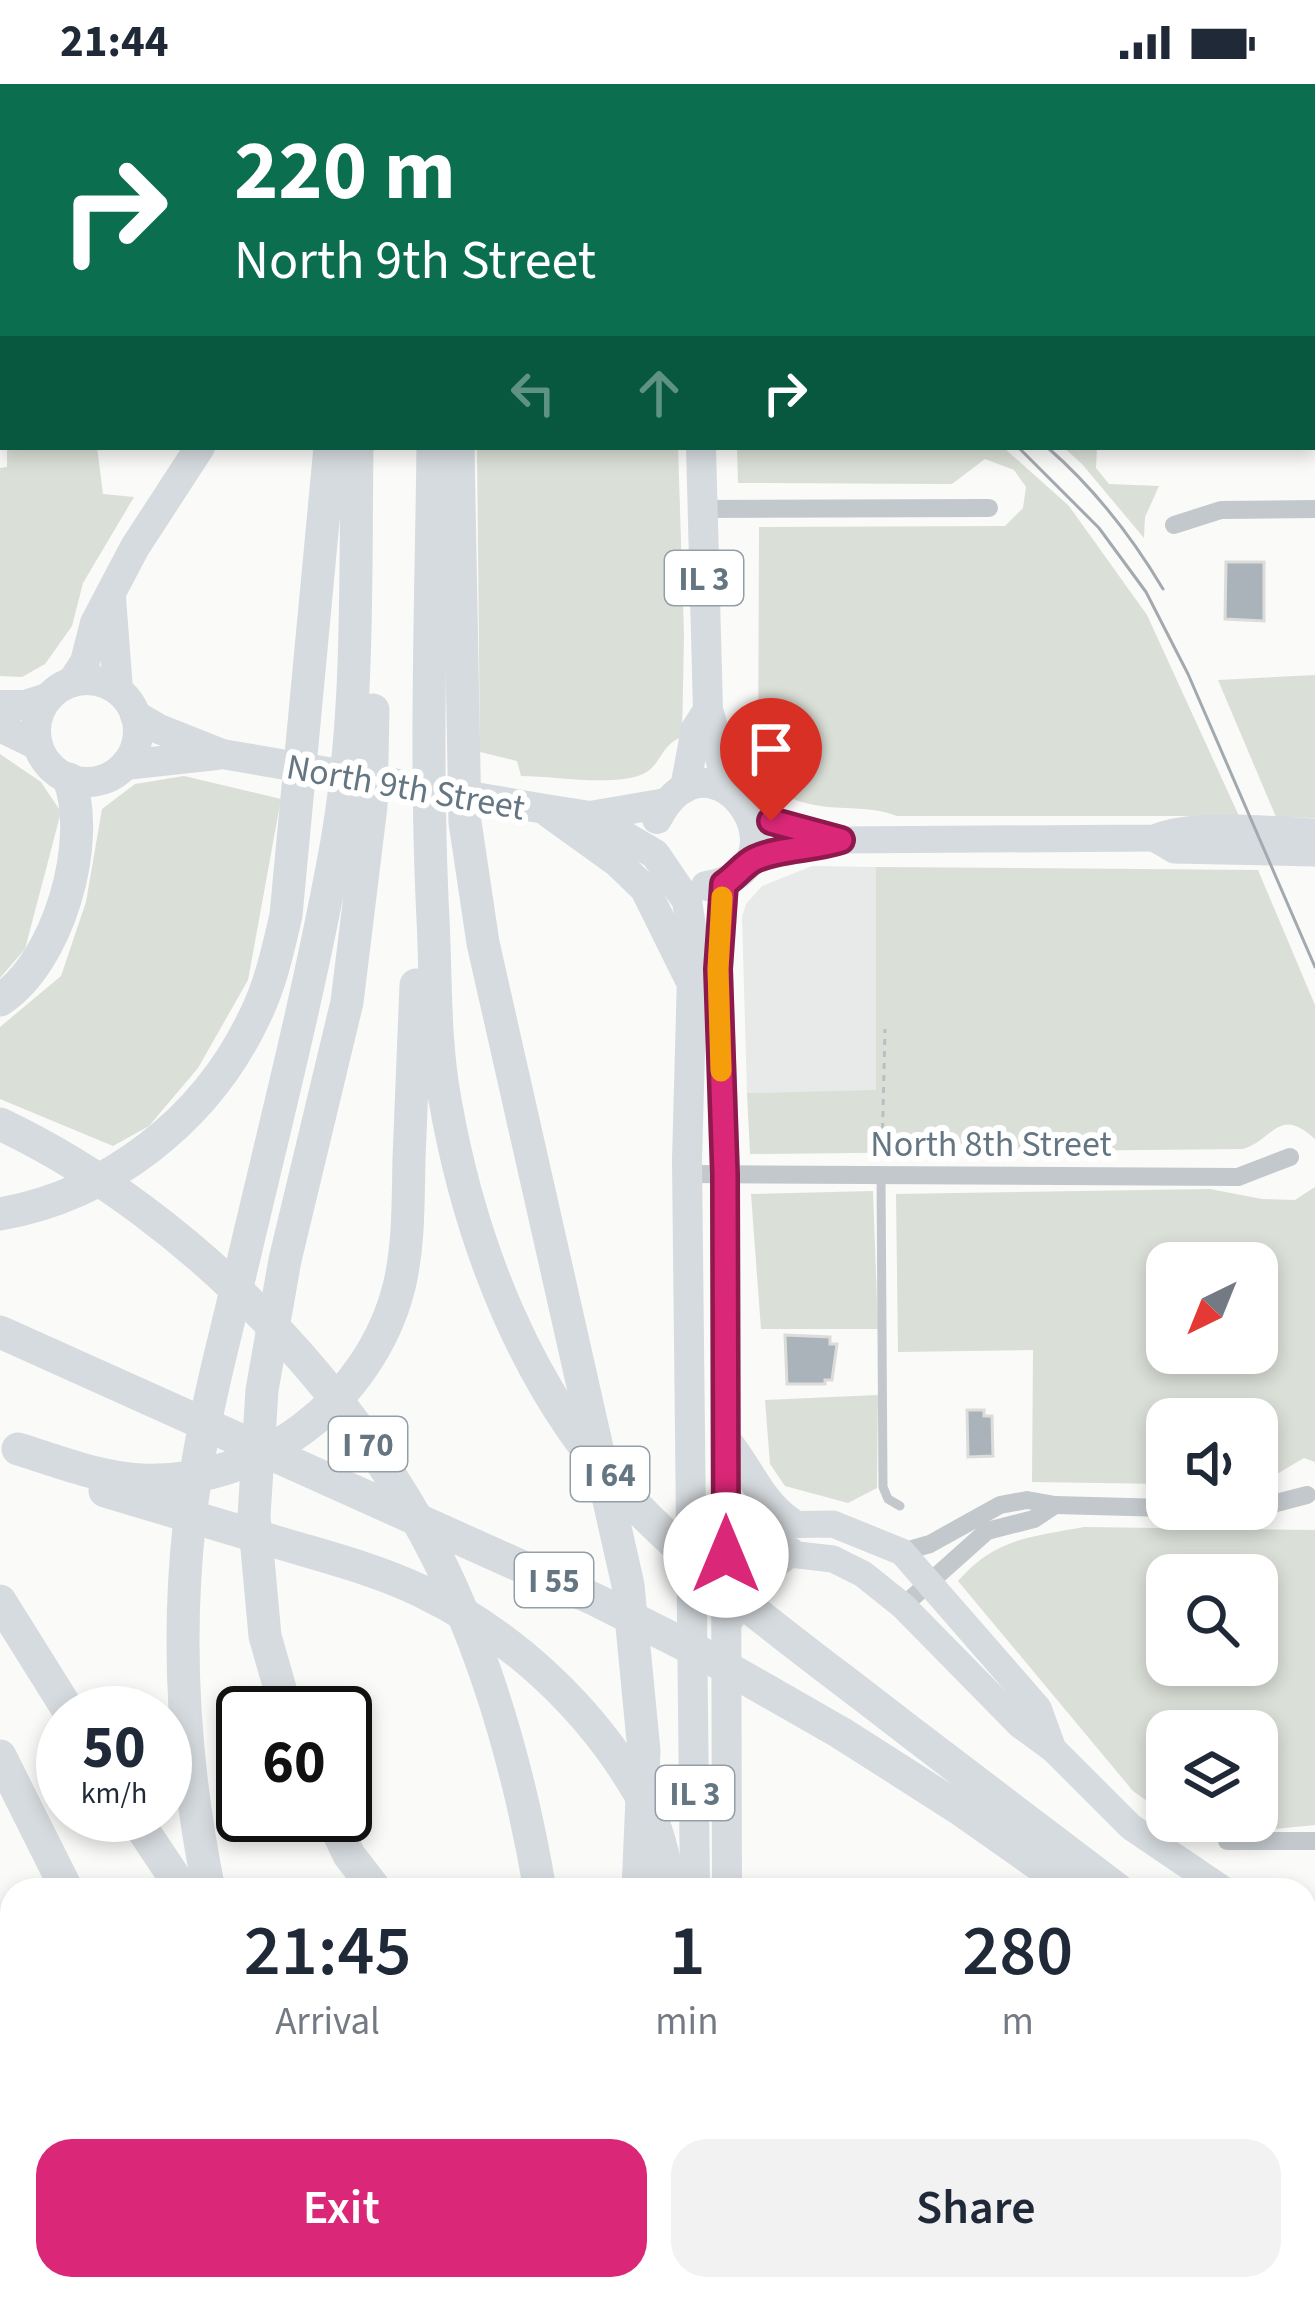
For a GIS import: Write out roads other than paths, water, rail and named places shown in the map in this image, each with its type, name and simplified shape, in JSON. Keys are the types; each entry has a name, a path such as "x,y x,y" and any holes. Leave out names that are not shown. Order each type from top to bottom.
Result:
{"highway":[{"path":"0,1214 32,1208 96,1182 151,1149 197,1103 254,1019 286,915 330,450"},
{"path":"207,1878 184,1704 182,1621 192,1502 213,1384 334,862 353,724 357,450"},
{"path":"279,1686 265,1636 254,1516 262,1390 285,1260 347,1002 368,828 379,450"},
{"name":"I 64","path":"433,450 429,857 444,1097 467,1203 496,1290 574,1428 627,1496 702,1568 785,1636 1102,1878"},
{"path":"458,450 465,822 483,943 631,1604 644,1751 639,1878"},
{"path":"0,1000 37,963 59,919 78,820 69,779"},
{"path":"9,1444 97,1473 138,1480 187,1480 278,1447 322,1415 357,1376 380,1337 398,1289 406,1244 418,913 429,857"},
{"name":"I 70","path":"4,1126 112,1188 190,1249 268,1322 348,1415 403,1497 457,1598 498,1706 524,1800 538,1878"},
{"name":"I 55","path":"0,1332 596,1600 701,1653 841,1733 1058,1878"},
{"path":"9,1444 56,1474 396,1581 477,1622 563,1693 603,1740 643,1797 667,1878"},
{"path":"0,1601 53,1686"},
{"path":"0,1756 62,1878"},
{"path":"152,1842 175,1878"},
{"path":"344,1842 367,1878"}],"main road":[{"path":"111,598 136,745 125,765 99,781 69,779 49,766 37,745 36,720 85,662 95,623 135,547 198,450"},
{"name":"IL 3","path":"701,450 708,710 719,763 739,800"},
{"path":"0,705 19,706 96,680 127,702"},
{"name":"North 9th Street","path":"127,702 154,727 222,754 590,816 655,854"},
{"name":"IL 3","path":"675,795 696,728 708,710"},
{"path":"0,727 37,745"},
{"name":"North 9th Street","path":"125,765 222,754"},
{"path":"841,840 750,861 724,884 702,887 675,879 655,854 654,826 675,795 708,784 771,821 841,840 1154,838 1173,830 1315,832"},
{"name":"North 9th Street","path":"590,816 675,795"},
{"path":"739,800 756,834 750,861"},
{"path":"544,809 617,862 645,889 690,980"},
{"path":"1154,838 1174,850 1315,853"},
{"name":"IL 3","path":"675,879 687,901 693,939 687,1174 692,1458 721,1540 693,1583 695,1878"},
{"path":"724,884 718,969 725,1174 727,1439 721,1540 727,1878"},
{"path":"727,1439 791,1538"},
{"path":"726,1624 757,1577 791,1538 833,1524 902,1552 1038,1708 1053,1749"},
{"path":"721,1540 760,1525 863,1574 903,1606 1020,1726 1053,1749 1131,1827 1206,1878"}],"street":[{"path":"701,509 989,508"},
{"path":"1174,525 1221,510 1315,509"},
{"name":"North 8th Street","path":"687,1174 1238,1177 1290,1157"},
{"path":"1278,1502 1307,1495"},
{"path":"902,1552 930,1544 1000,1505 1027,1500 1146,1507"},
{"path":"903,1606 987,1531 1034,1519 1054,1505"},
{"path":"1278,1841 1315,1841"}],"lane":[{"path":"881,1175 883,1487 888,1499 900,1506"}],"tram line":[{"path":"1021,450 1099,528 1146,592 1188,674 1315,967"},
{"path":"1050,450 1111,513 1163,589"}]}
